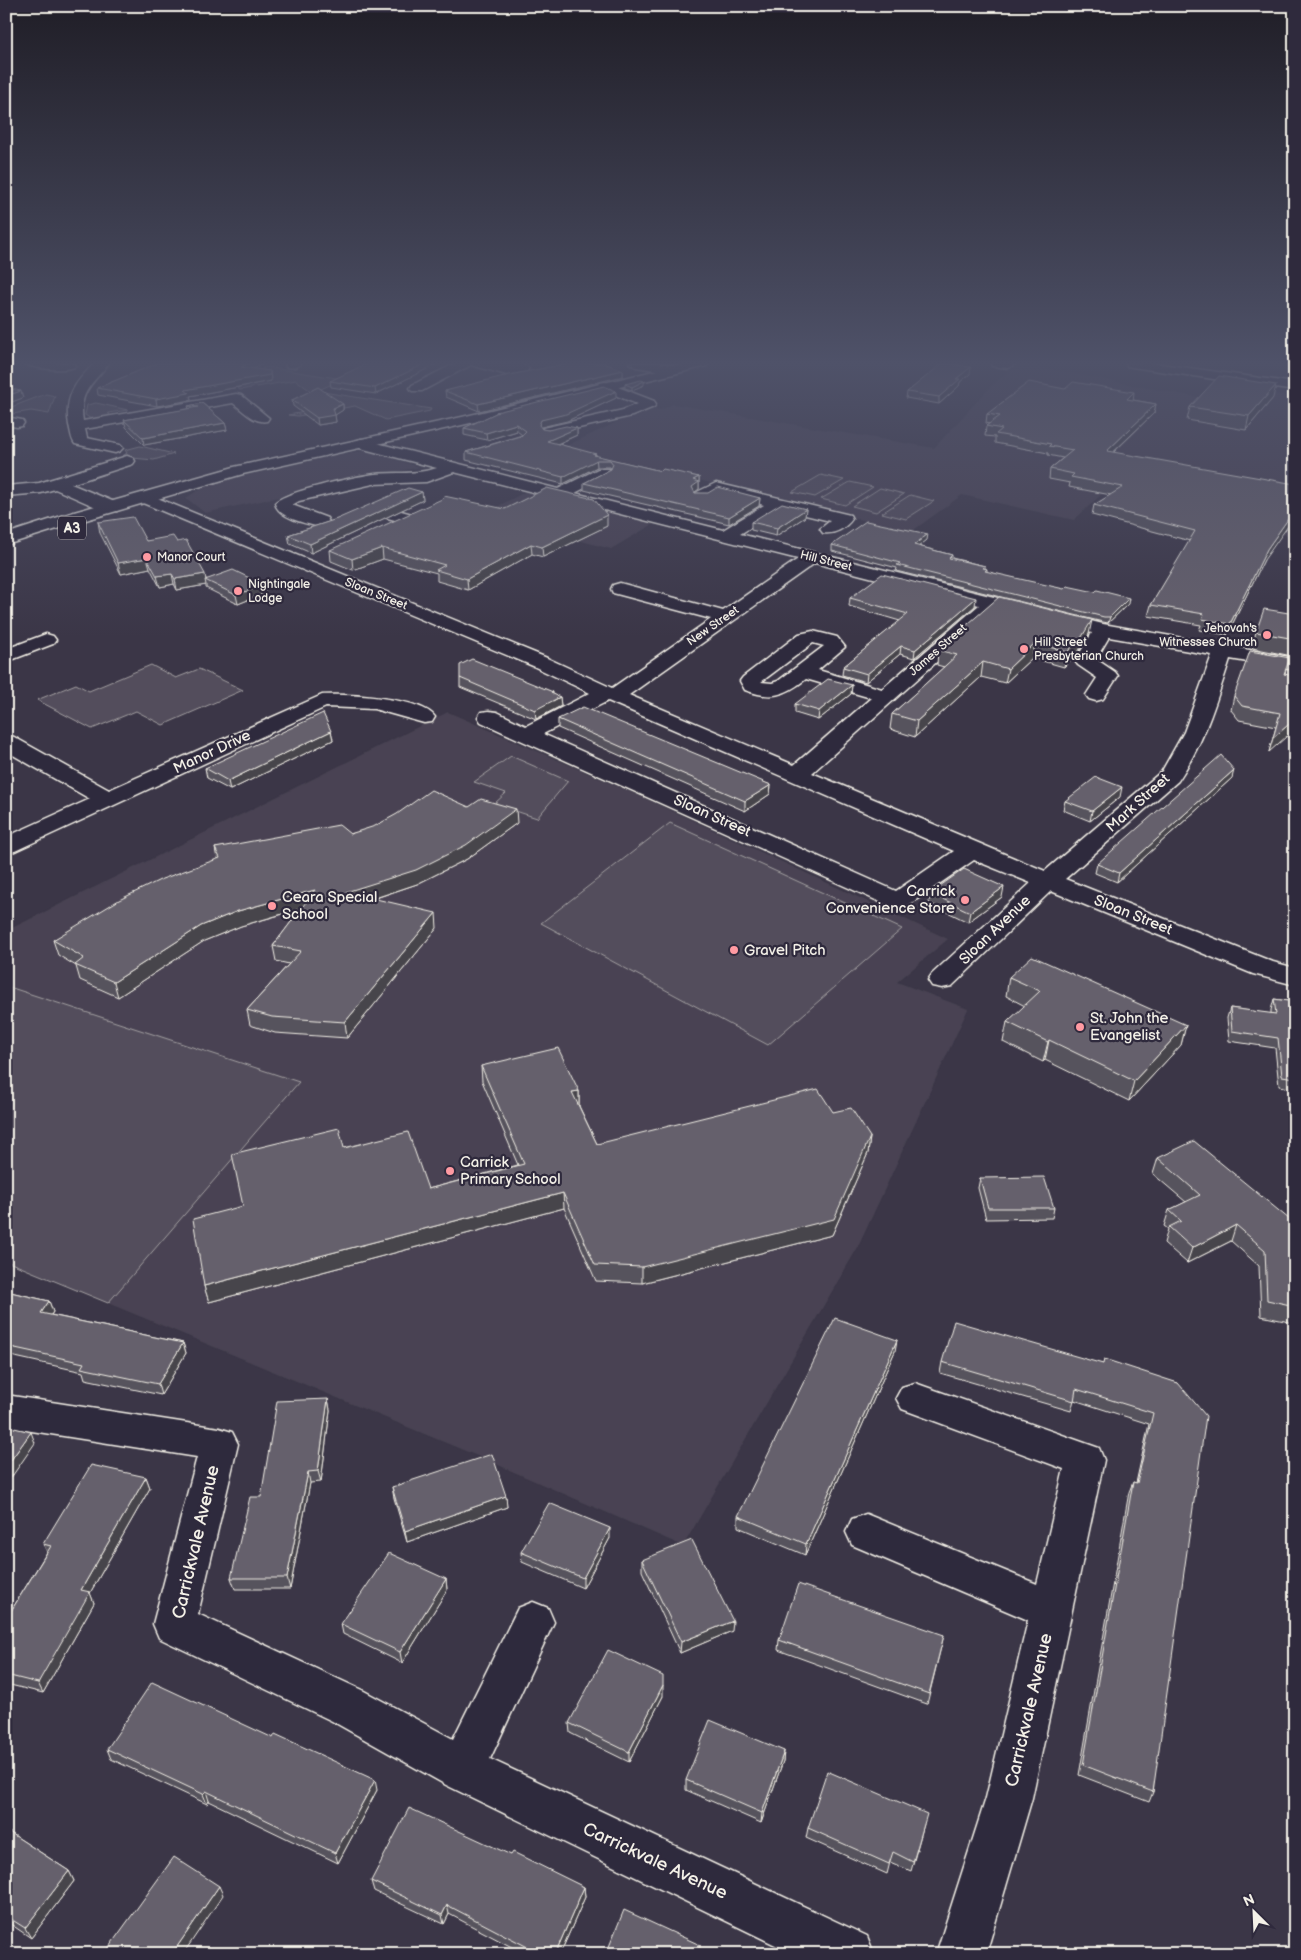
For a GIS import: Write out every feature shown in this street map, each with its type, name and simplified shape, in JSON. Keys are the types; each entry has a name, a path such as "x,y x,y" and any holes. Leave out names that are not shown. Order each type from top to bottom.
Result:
{"main road":[{"path":"6,491 42,488 57,484 118,458 110,454"},
{"name":"A3","path":"6,540 111,507 240,470 312,454"},
{"name":"Hill Street","path":"400,454 432,463 456,461 562,493 725,536 1103,630 1295,664"},
{"path":"321,522 290,511 284,507 283,503 294,496 373,480 426,477 456,461"},
{"path":"562,493 604,472"},
{"path":"57,484 111,507"},
{"path":"701,496 716,488 844,519 830,529"},
{"name":"A3","path":"6,550 89,522 140,499"},
{"name":"Sloan Street","path":"140,499 314,561 611,694 972,850 1263,968 1295,977"},
{"path":"725,536 778,503"},
{"path":"379,510 413,514 381,530"},
{"path":"272,518 290,511"},
{"path":"6,532 40,529"},
{"name":"New Street","path":"611,694 812,557"},
{"path":"602,599 639,578"},
{"path":"620,589 724,617"},
{"name":"James Street","path":"796,774 992,603"},
{"path":"1096,695 1108,676 1085,661 1103,630"},
{"path":"6,656 46,640"},
{"name":"Mark Street","path":"1050,881 1170,776 1181,762 1190,744 1223,651"},
{"path":"803,672 885,696"},
{"path":"489,717 526,734 611,694"},
{"name":"Manor Drive","path":"6,846 322,701 363,701 403,708 424,718"},
{"name":"Sloan Street","path":"526,734 898,901 972,850"},
{"path":"6,742 108,799"},
{"name":"Sloan Avenue","path":"942,980 1035,892 1050,881"},
{"name":"Carrickvale Avenue","path":"915,1398 1085,1460 1009,1798 961,1954"},
{"name":"Carrickvale Avenue","path":"6,1411 218,1444 174,1624 348,1706 462,1769 849,1954"},
{"path":"866,1532 1052,1610"},
{"path":"462,1769 533,1622"}],"shaded area":[{"path":"125,454 172,454 154,460 121,457"},
{"path":"339,454 381,454 419,467 205,513 186,498 208,484"},
{"path":"594,454 1295,454 1295,537 1105,491 1074,520 962,495 911,532"},
{"path":"821,475 844,480 815,497 792,492"},
{"path":"850,482 873,487 845,505 821,499"},
{"path":"880,488 904,494 876,512 852,506"},
{"path":"531,489 655,523 611,549 483,514"},
{"path":"910,495 934,501 906,519 882,513"},
{"path":"151,665 176,678 199,669 243,690 163,725 136,711 92,729 37,700 76,684 89,691"},
{"name":"Carrick Primary School","path":"448,712 638,795 948,939 897,982 968,1009 858,1247 683,1546 480,1457 6,1261 6,931"},
{"path":"511,756 568,781 537,818 494,804 506,793 474,782"},
{"name":"Gravel Pitch","path":"670,823 902,929 768,1045 541,923"},
{"path":"6,986 299,1082 108,1303 6,1261"}],"building":[{"path":"476,454 595,454 661,471 663,469 699,477 693,480 699,482 692,487 695,493 708,493 718,487 760,498 729,517 584,483 611,469 613,464 610,460 597,460 563,477"},
{"path":"1068,454 1127,454 1295,484 1295,509 1267,549 1230,624 1202,619 1204,614 1151,605 1195,531 1094,505 1123,487 1071,477 1074,474 1050,469"},
{"path":"408,488 422,492 310,544 288,535 337,519"},
{"path":"547,488 594,499 607,515 542,547 531,544 467,579 436,570 445,565 382,548 352,559 330,550 442,499 444,496 505,509"},
{"path":"782,503 806,509 777,528 751,522"},
{"name":"Manor Court","path":"133,517 146,541 173,536 177,542 186,540 205,574 175,579 172,574 157,576 147,558 118,563 98,522"},
{"path":"866,521 928,534 914,545 952,555 949,558 985,566 983,568 987,569 985,571 1064,589 1067,586 1095,592 1097,590 1129,598 1110,617 1104,617 897,565 900,563 832,545"},
{"path":"233,570 264,585 236,595 205,580"},
{"path":"882,574 976,598 915,650 901,646 867,674 843,667 908,614 850,598"},
{"path":"999,597 1092,620 1080,640 1067,652 1035,643 1008,669 983,662 917,721 892,714 957,655 938,650"},
{"path":"1264,609 1295,614 1295,639 1256,632"},
{"path":"1250,651 1290,658 1284,674 1295,676 1295,719 1273,738 1280,713 1242,706 1234,696"},
{"path":"472,659 553,692 551,693 560,697 535,710 460,678 460,665"},
{"path":"828,679 852,685 819,711 795,704"},
{"path":"583,707 771,785 745,801 558,719"},
{"path":"323,713 331,731 228,781 205,768"},
{"path":"1221,755 1234,770 1119,873 1097,864"},
{"path":"1096,777 1122,787 1092,811 1065,801"},
{"path":"431,790 469,807 481,799 516,809 466,845 416,870 346,892 436,913 345,1022 272,1017 247,1010 301,951 273,946 315,890 238,911 201,926 114,982 75,965 84,958 53,940 119,900 162,879 220,858 215,848 339,825 350,834 375,826 397,814"},
{"path":"964,869 1004,887 970,912 930,893"},
{"name":"St. John the Evangelist","path":"1032,956 1186,1025 1134,1081 1007,1022 1040,991 1009,977"},
{"path":"1274,999 1295,1002 1295,1078 1282,1076 1278,1038 1232,1031 1230,1008 1276,1014"},
{"path":"558,1048 579,1091 572,1092 597,1144 818,1089 833,1112 851,1108 870,1137 834,1219 642,1267 595,1265 563,1193 204,1286 193,1219 243,1206 232,1154 339,1128 344,1148 408,1132 428,1189 524,1164 481,1066"},
{"path":"1194,1141 1295,1224 1295,1306 1267,1300 1265,1250 1236,1225 1192,1248 1169,1227 1181,1221 1169,1210 1200,1195 1158,1158"},
{"path":"1044,1177 1054,1208 988,1208 980,1178"},
{"path":"6,1291 49,1301 41,1313 183,1343 158,1384 81,1368 84,1363 6,1346"},
{"path":"835,1318 897,1340 806,1544 738,1516"},
{"path":"954,1321 1103,1364 1104,1359 1178,1383 1206,1416 1153,1792 1083,1765 1133,1482 1137,1483 1153,1413 1076,1389 1074,1401 942,1362"},
{"path":"328,1399 318,1471 308,1472 287,1578 231,1578 250,1497 261,1497 277,1401"},
{"path":"6,1426 31,1432 6,1467"},
{"path":"492,1454 506,1496 405,1531 392,1487"},
{"path":"91,1465 146,1477 81,1590 90,1592 38,1683 6,1675 6,1619 51,1546 43,1544"},
{"path":"549,1503 610,1528 583,1578 521,1552"},
{"path":"692,1540 733,1621 681,1642 642,1560"},
{"path":"389,1553 446,1579 400,1652 341,1624"},
{"path":"798,1584 944,1635 929,1694 779,1640"},
{"path":"608,1650 663,1676 663,1685 629,1752 569,1723"},
{"path":"152,1682 273,1738 275,1734 375,1780 335,1853 206,1791 203,1794 107,1749"},
{"path":"710,1720 784,1751 762,1813 686,1780"},
{"path":"827,1771 927,1814 913,1862 893,1852 889,1864 808,1828"},
{"path":"409,1808 511,1855 513,1852 584,1887 555,1954 541,1954 447,1905 442,1915 371,1881"},
{"path":"6,1830 69,1871 25,1928 6,1916"},
{"path":"174,1857 219,1886 172,1954 104,1954"},
{"path":"624,1910 700,1945 697,1954 606,1954"}],"place":[{"name":"Manor Court","path":"147,557"},
{"name":"Nightingale Lodge","path":"238,591"},
{"name":"Jehovah's Witnesses Church","path":"1267,635"},
{"name":"Hill Street Presbyterian Church","path":"1024,649"},
{"name":"Carrick Convenience Store","path":"965,900"},
{"name":"Ceara Special School","path":"272,906"},
{"name":"Gravel Pitch","path":"734,950"},
{"name":"St. John the Evangelist","path":"1080,1027"},
{"name":"Carrick Primary School","path":"450,1171"}]}
